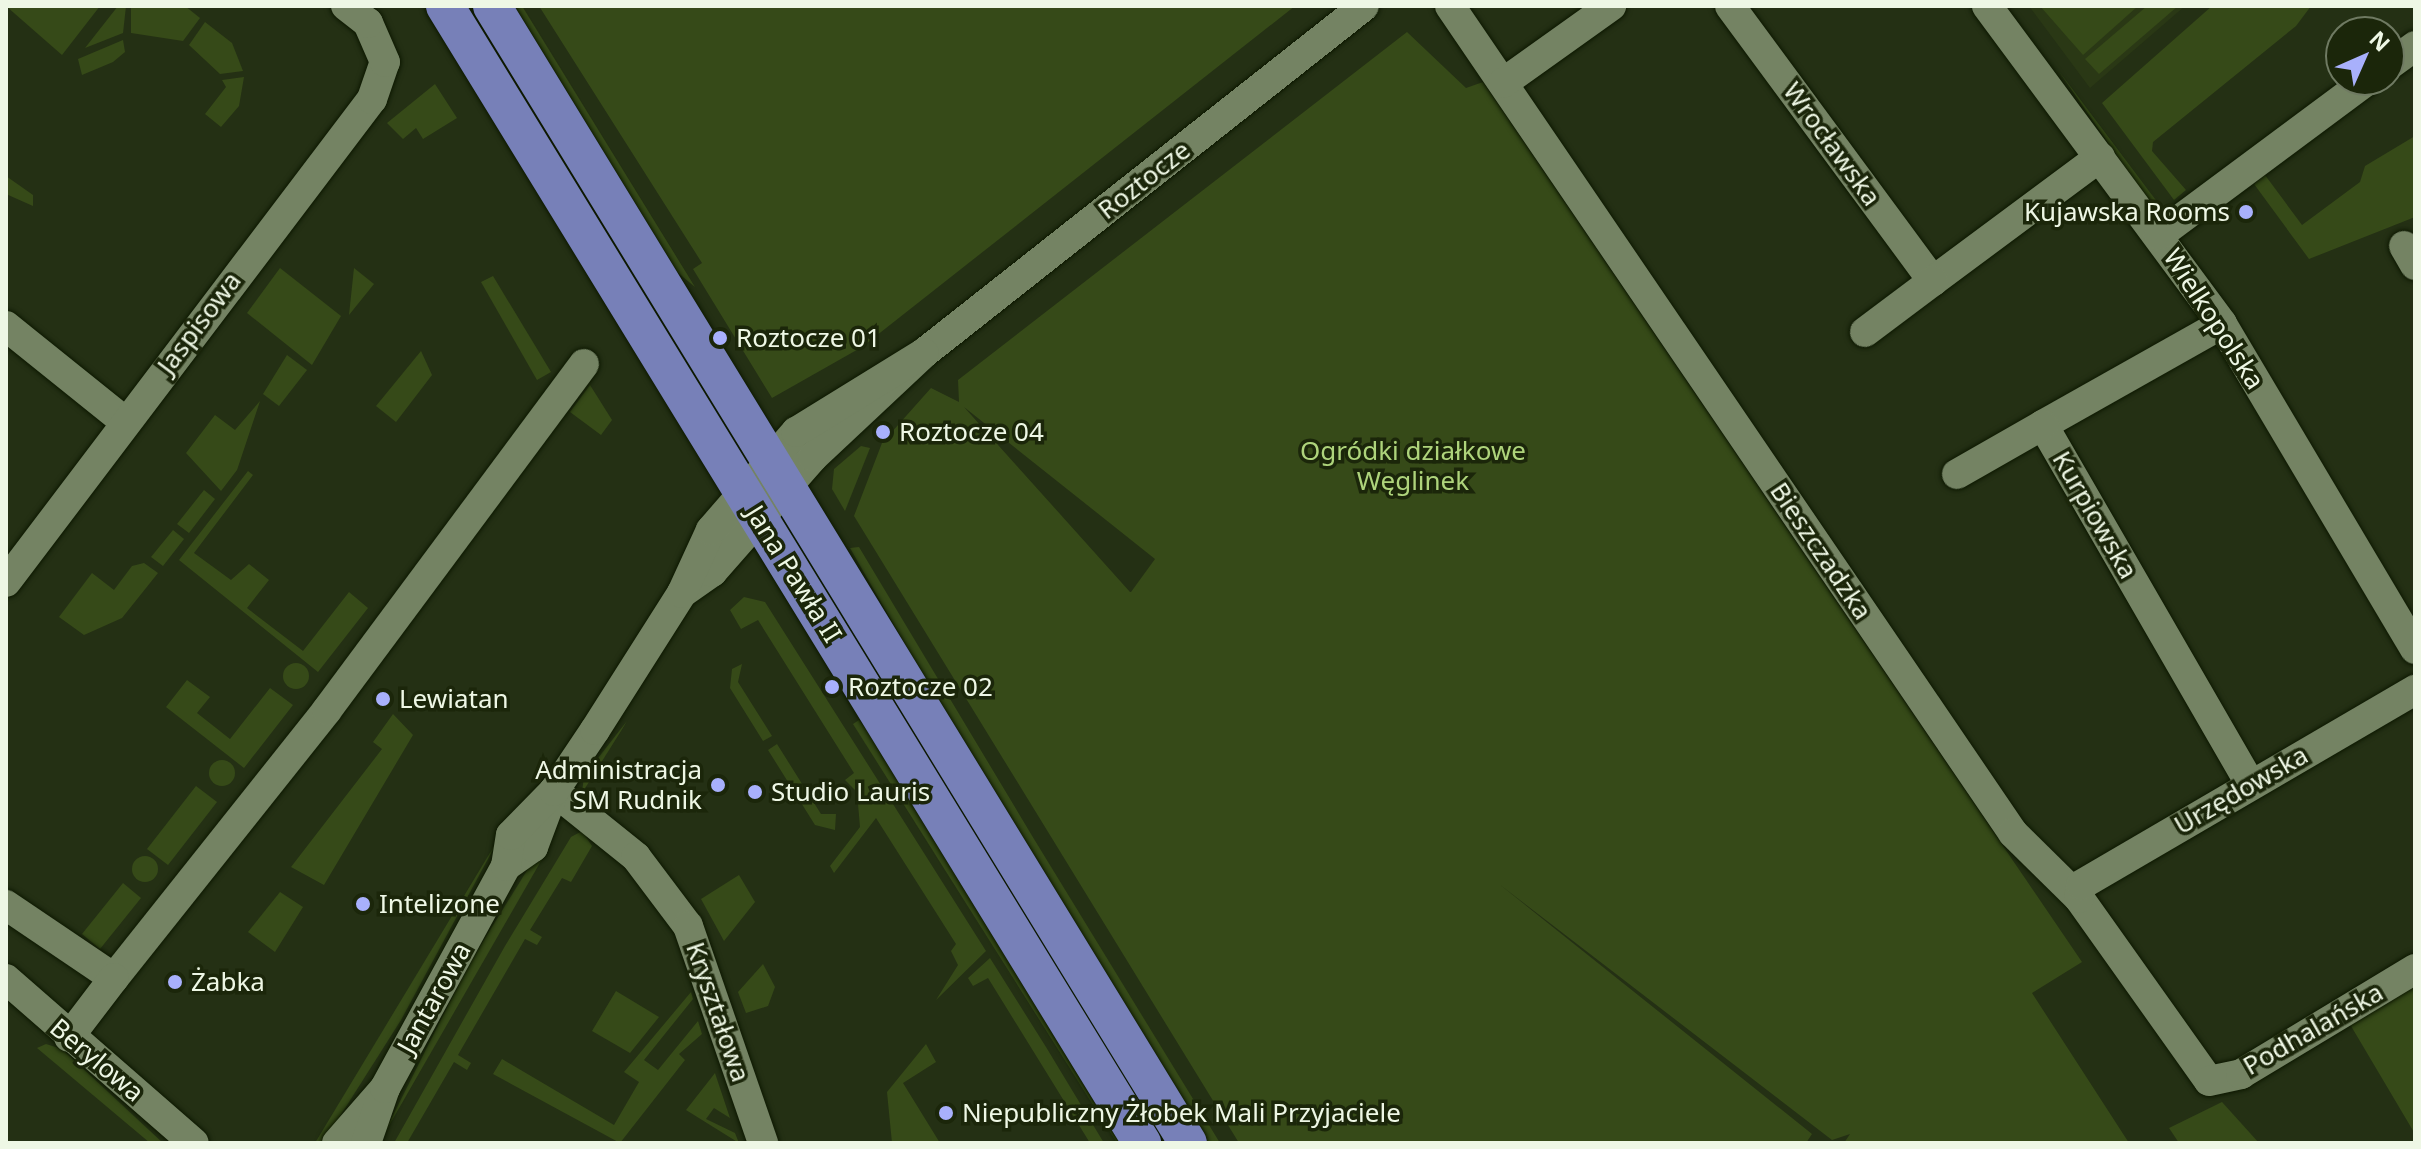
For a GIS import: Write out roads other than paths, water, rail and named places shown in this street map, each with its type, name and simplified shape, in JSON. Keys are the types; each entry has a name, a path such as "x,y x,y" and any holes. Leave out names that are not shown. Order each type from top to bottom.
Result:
{"main road":[{"name":"Jana Pawła II","path":"445,6 1142,1143"},
{"name":"Jana Pawła II","path":"492,6 1188,1143"}],"street":[{"name":"Jaspisowa","path":"6,582 123,420 372,99 385,62 368,23 346,6"},
{"name":"Roztocze","path":"751,504 778,472 924,353 1364,6"},
{"name":"Bieszczadzka","path":"1450,6 2013,833 2079,898 2209,1081"},
{"path":"1503,83 1611,6"},
{"name":"Wrocławska","path":"1730,6 1933,281"},
{"name":"Wielkopolska","path":"1987,6 2222,324 2415,649"},
{"path":"2159,235 2346,96"},
{"path":"1865,332 2100,157"},
{"name":"Kurpiowska","path":"2222,324 2043,425 2250,784"},
{"path":"6,326 123,420"},
{"path":"69,1037 327,710 584,364"},
{"path":"1957,474 2043,425"},
{"name":"Jantarowa","path":"366,1143 385,1088 506,866 533,847 554,791 682,593 712,572 751,504"},
{"name":"Urzędowska","path":"2079,898 2081,885 2415,690"},
{"name":"Kryształowa","path":"554,791 636,857 683,919 763,1143"},
{"path":"6,905 114,978"},
{"name":"Podhalańska","path":"2209,1081 2241,1074 2415,969"},
{"name":"Berylowa","path":"6,979 69,1037 200,1141"},
{"name":"Jantarowa","path":"337,1143 385,1088"}],"place":[{"name":"Kujawska Rooms","path":"2246,212"},
{"name":"Roztocze 01","path":"720,338"},
{"name":"Roztocze 04","path":"883,432"},
{"name":"Roztocze 02","path":"832,687"},
{"name":"Lewiatan","path":"383,699"},
{"name":"Administracja SM Rudnik","path":"718,785"},
{"name":"Studio Lauris","path":"755,792"},
{"name":"Intelizone","path":"363,904"},
{"name":"Żabka","path":"175,982"},
{"name":"Niepubliczny Żłobek Mali Przyjaciele","path":"946,1113"}],"park label":[{"name":"Ogródki działkowe Węglinek","path":"1413,466"}]}
